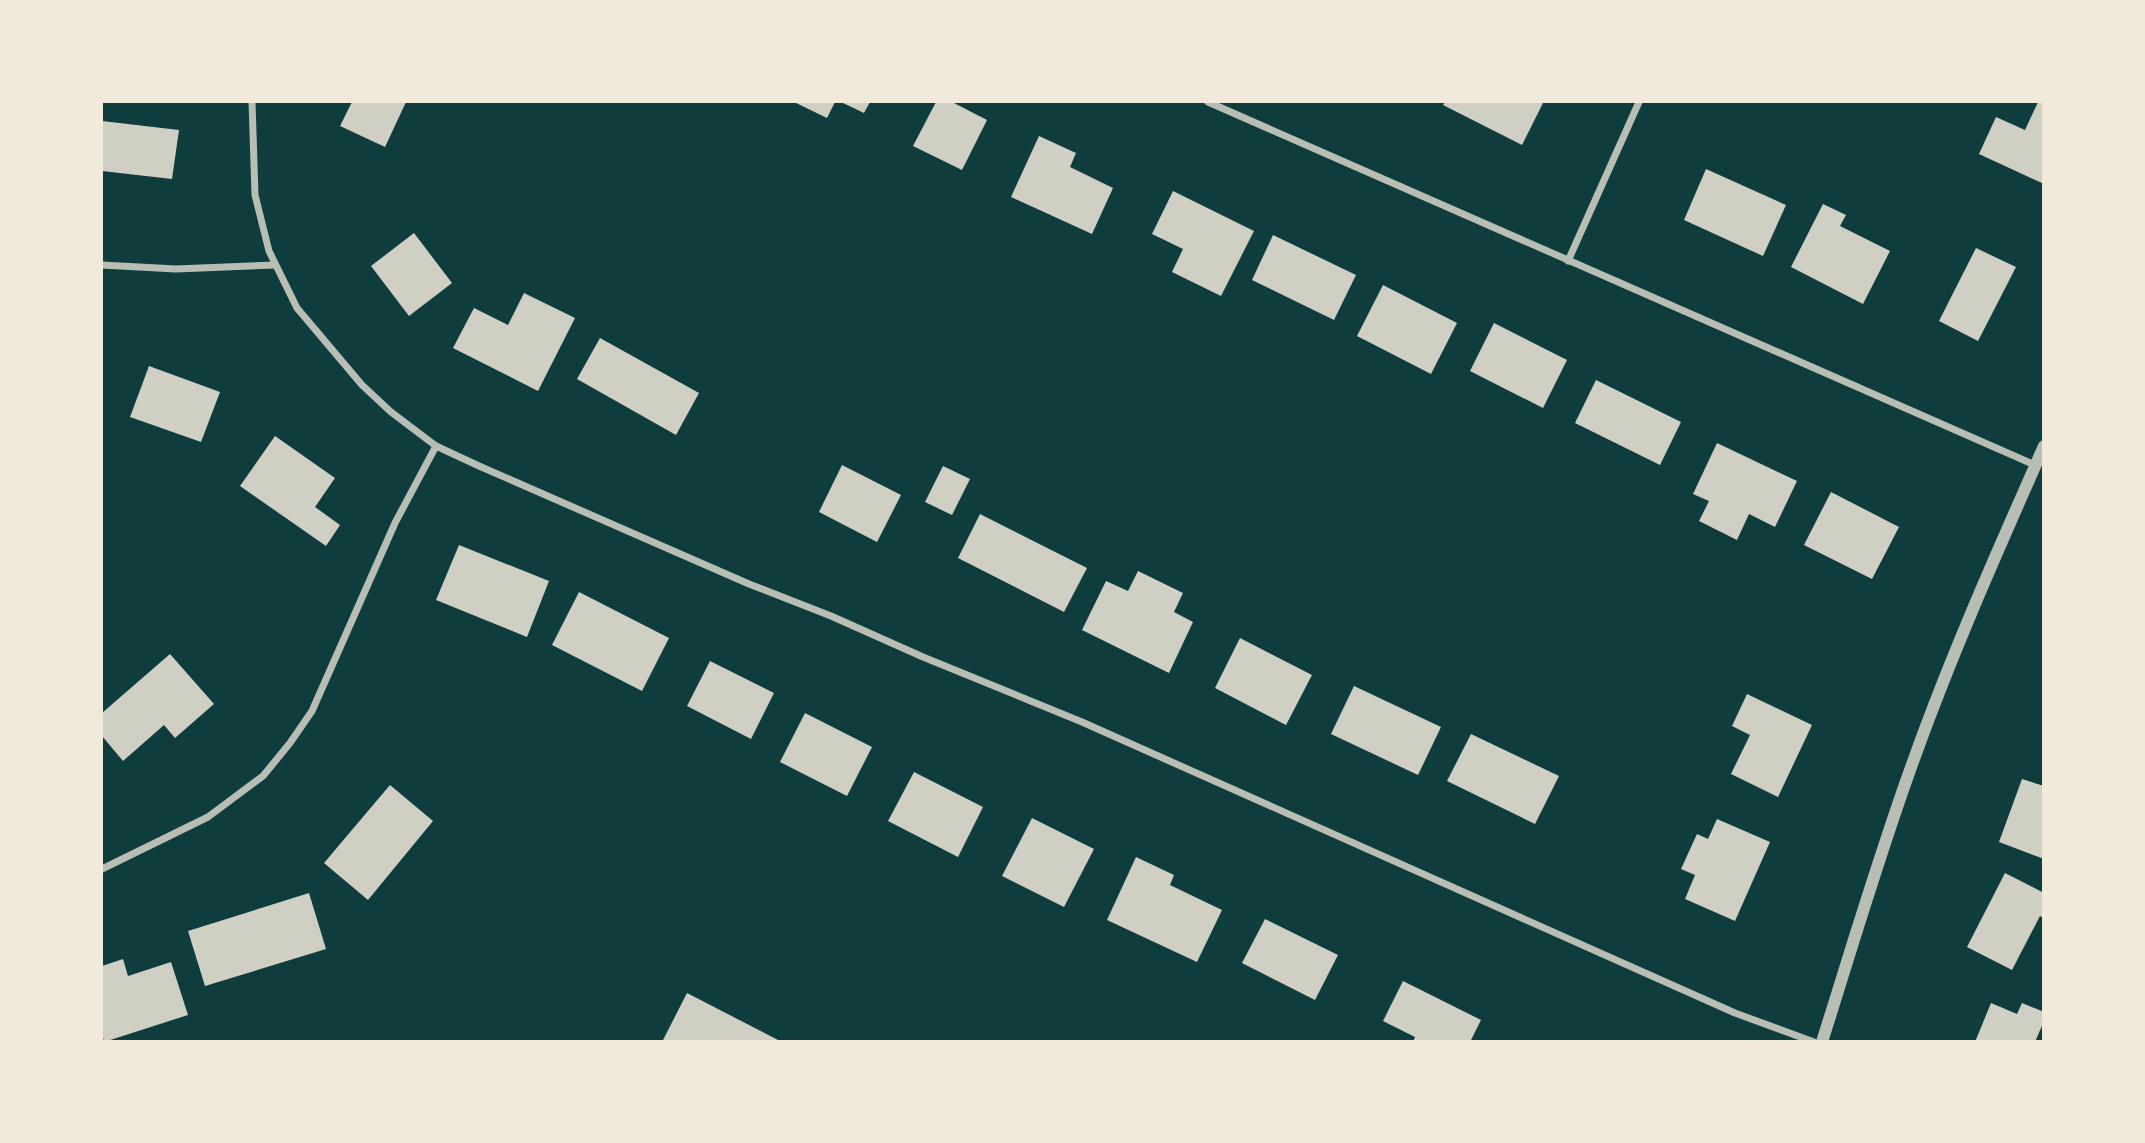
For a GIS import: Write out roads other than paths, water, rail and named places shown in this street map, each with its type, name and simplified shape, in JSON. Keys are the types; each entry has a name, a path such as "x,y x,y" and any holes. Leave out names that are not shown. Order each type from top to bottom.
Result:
{"street":[{"path":"252,102 255,195 269,251 297,307 346,367 391,412 436,446 749,584 1082,722 1735,1013 1814,1041"},
{"path":"1208,102 2035,465"},
{"path":"1568,261 1639,102"},
{"path":"102,265 176,269 275,265"},
{"path":"102,869 208,817 263,776 290,743 312,710 395,523 436,446"},
{"path":"1822,1041 1914,759 1952,660 2043,446"}]}
